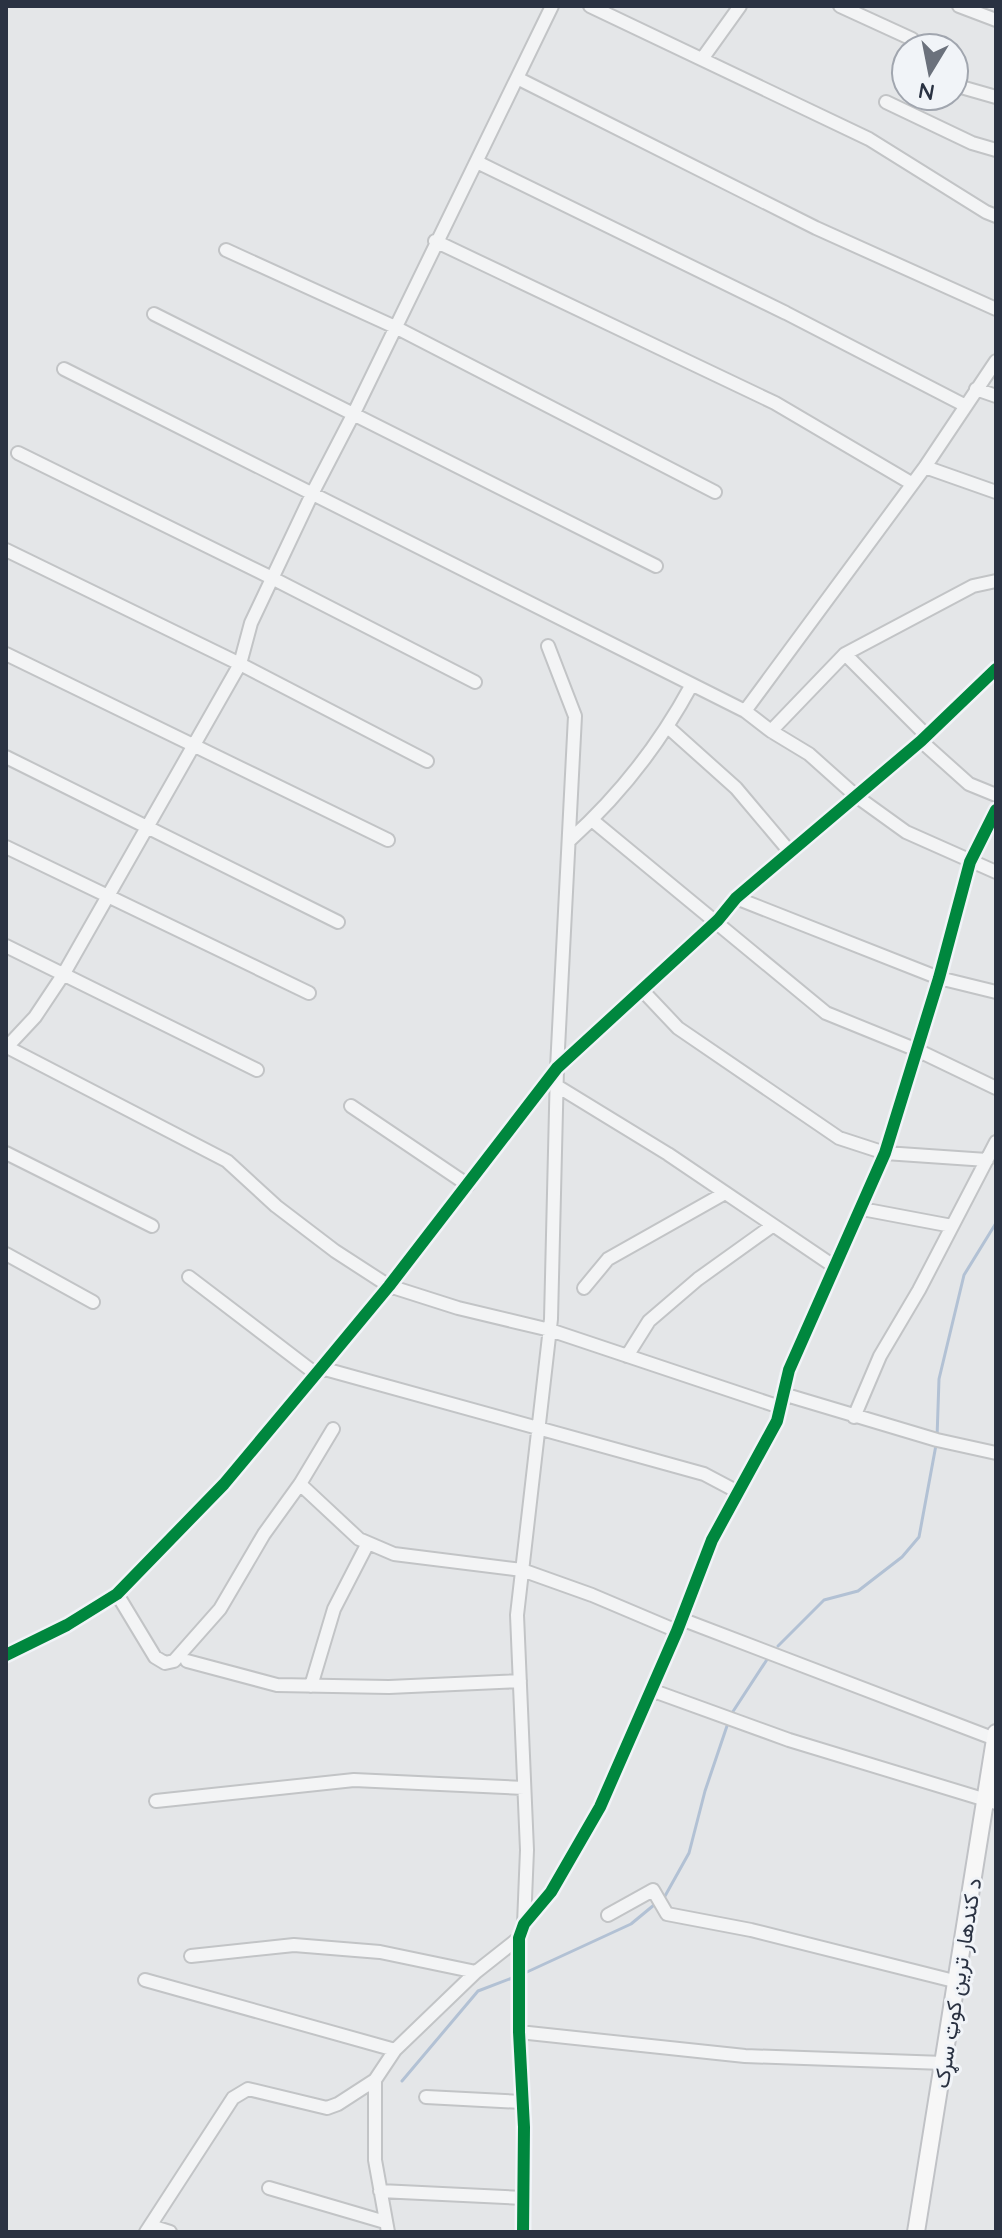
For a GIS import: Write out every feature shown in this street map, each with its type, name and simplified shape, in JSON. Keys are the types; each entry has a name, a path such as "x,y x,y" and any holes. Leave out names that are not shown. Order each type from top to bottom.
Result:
{"main road":[{"name":"د کندهار ترين کوټ سړک","path":"916,2232 991,1802 996,1736"}],"street":[{"path":"552,6 272,578 251,623 240,664 63,975 35,1017 6,1048 227,1161 300,1224 389,1286 458,1308 550,1330 627,1356 781,1400 996,1453"},
{"path":"590,6 869,139 996,216"},
{"path":"702,59 740,6"},
{"path":"840,6 897,32"},
{"path":"959,6 996,20"},
{"path":"517,78 816,228 996,309"},
{"path":"970,90 996,97"},
{"path":"886,102 972,143 996,150"},
{"path":"477,162 772,306 966,406"},
{"path":"435,241 775,403 911,483"},
{"path":"226,250 395,327 715,492"},
{"path":"154,314 656,566"},
{"path":"745,711 925,467 996,361"},
{"path":"64,369 745,711 809,754 856,796 906,832 996,872"},
{"path":"976,389 996,396"},
{"path":"18,453 475,682"},
{"path":"925,467 996,492"},
{"path":"6,550 240,664 427,761"},
{"path":"771,731 845,654 973,586 996,581"},
{"path":"523,2232 519,1938 524,1924 527,1850 517,1615 550,1330 557,1068 575,716 548,646"},
{"path":"6,654 388,840"},
{"path":"845,654 969,784 996,795"},
{"path":"6,1655 67,1625 117,1594 224,1484 389,1286 557,1068 718,920 736,898 924,739 996,669"},
{"path":"570,840 637,770 669,728 691,686"},
{"path":"669,728 736,788 790,852"},
{"path":"6,757 338,922"},
{"path":"524,1924 551,1892 600,1807 679,1625 712,1540 777,1421 789,1370 885,1153 939,978 970,862 996,810"},
{"path":"592,820 718,920 826,1013 917,1050 996,1088"},
{"path":"6,847 309,993"},
{"path":"736,898 939,978 996,992"},
{"path":"6,946 257,1070"},
{"path":"643,991 678,1028 839,1138 885,1153 987,1160"},
{"path":"557,1086 668,1154 835,1267"},
{"path":"351,1106 468,1185"},
{"path":"854,1417 880,1356 919,1290 996,1142"},
{"path":"6,1153 152,1226"},
{"path":"584,1288 608,1259 725,1193"},
{"path":"862,1209 952,1226"},
{"path":"627,1356 649,1321 698,1279 772,1226"},
{"path":"6,1254 93,1302"},
{"path":"189,1277 318,1371 704,1474 738,1492"},
{"path":"117,1594 155,1657 165,1663 174,1661 220,1609 264,1534 300,1484 333,1429"},
{"path":"300,1484 359,1539 394,1554 522,1570 996,1736"},
{"path":"311,1686 334,1609 368,1543"},
{"path":"187,1661 277,1685 389,1687 520,1681"},
{"path":"651,1690 789,1740 991,1802"},
{"path":"156,1801 354,1780 524,1788"},
{"path":"608,1915 653,1890 667,1914 751,1930 958,1982"},
{"path":"170,2232 149,2229 233,2098 248,2089 327,2108 338,2104 375,2080 395,2050 476,1972 519,1938"},
{"path":"191,1956 294,1945 380,1952 476,1972"},
{"path":"145,1980 395,2050"},
{"path":"519,2032 745,2056 944,2063"},
{"path":"269,2188 386,2227 375,2160 375,2080"},
{"path":"426,2097 522,2102"},
{"path":"380,2191 523,2198"}],"waterway":[{"path":"937,1438 939,1379 964,1275 996,1223"},
{"path":"778,1646 824,1600 858,1591 902,1557 919,1537 936,1445"},
{"path":"732,1713 768,1658"},
{"path":"665,1896 689,1853 705,1791 729,1720"},
{"path":"527,1972 631,1924 654,1905"},
{"path":"402,2081 478,1991 512,1978"}],"cycle path":[{"path":"6,1655 67,1625 117,1594 224,1484 389,1286 557,1068 718,920 736,898 921,741 996,669"},
{"path":"523,2232 524,2127 519,2032 519,1938 524,1924 551,1892 600,1807 677,1631 712,1540 777,1421 789,1370 885,1153 939,978 970,862 996,810"}]}
